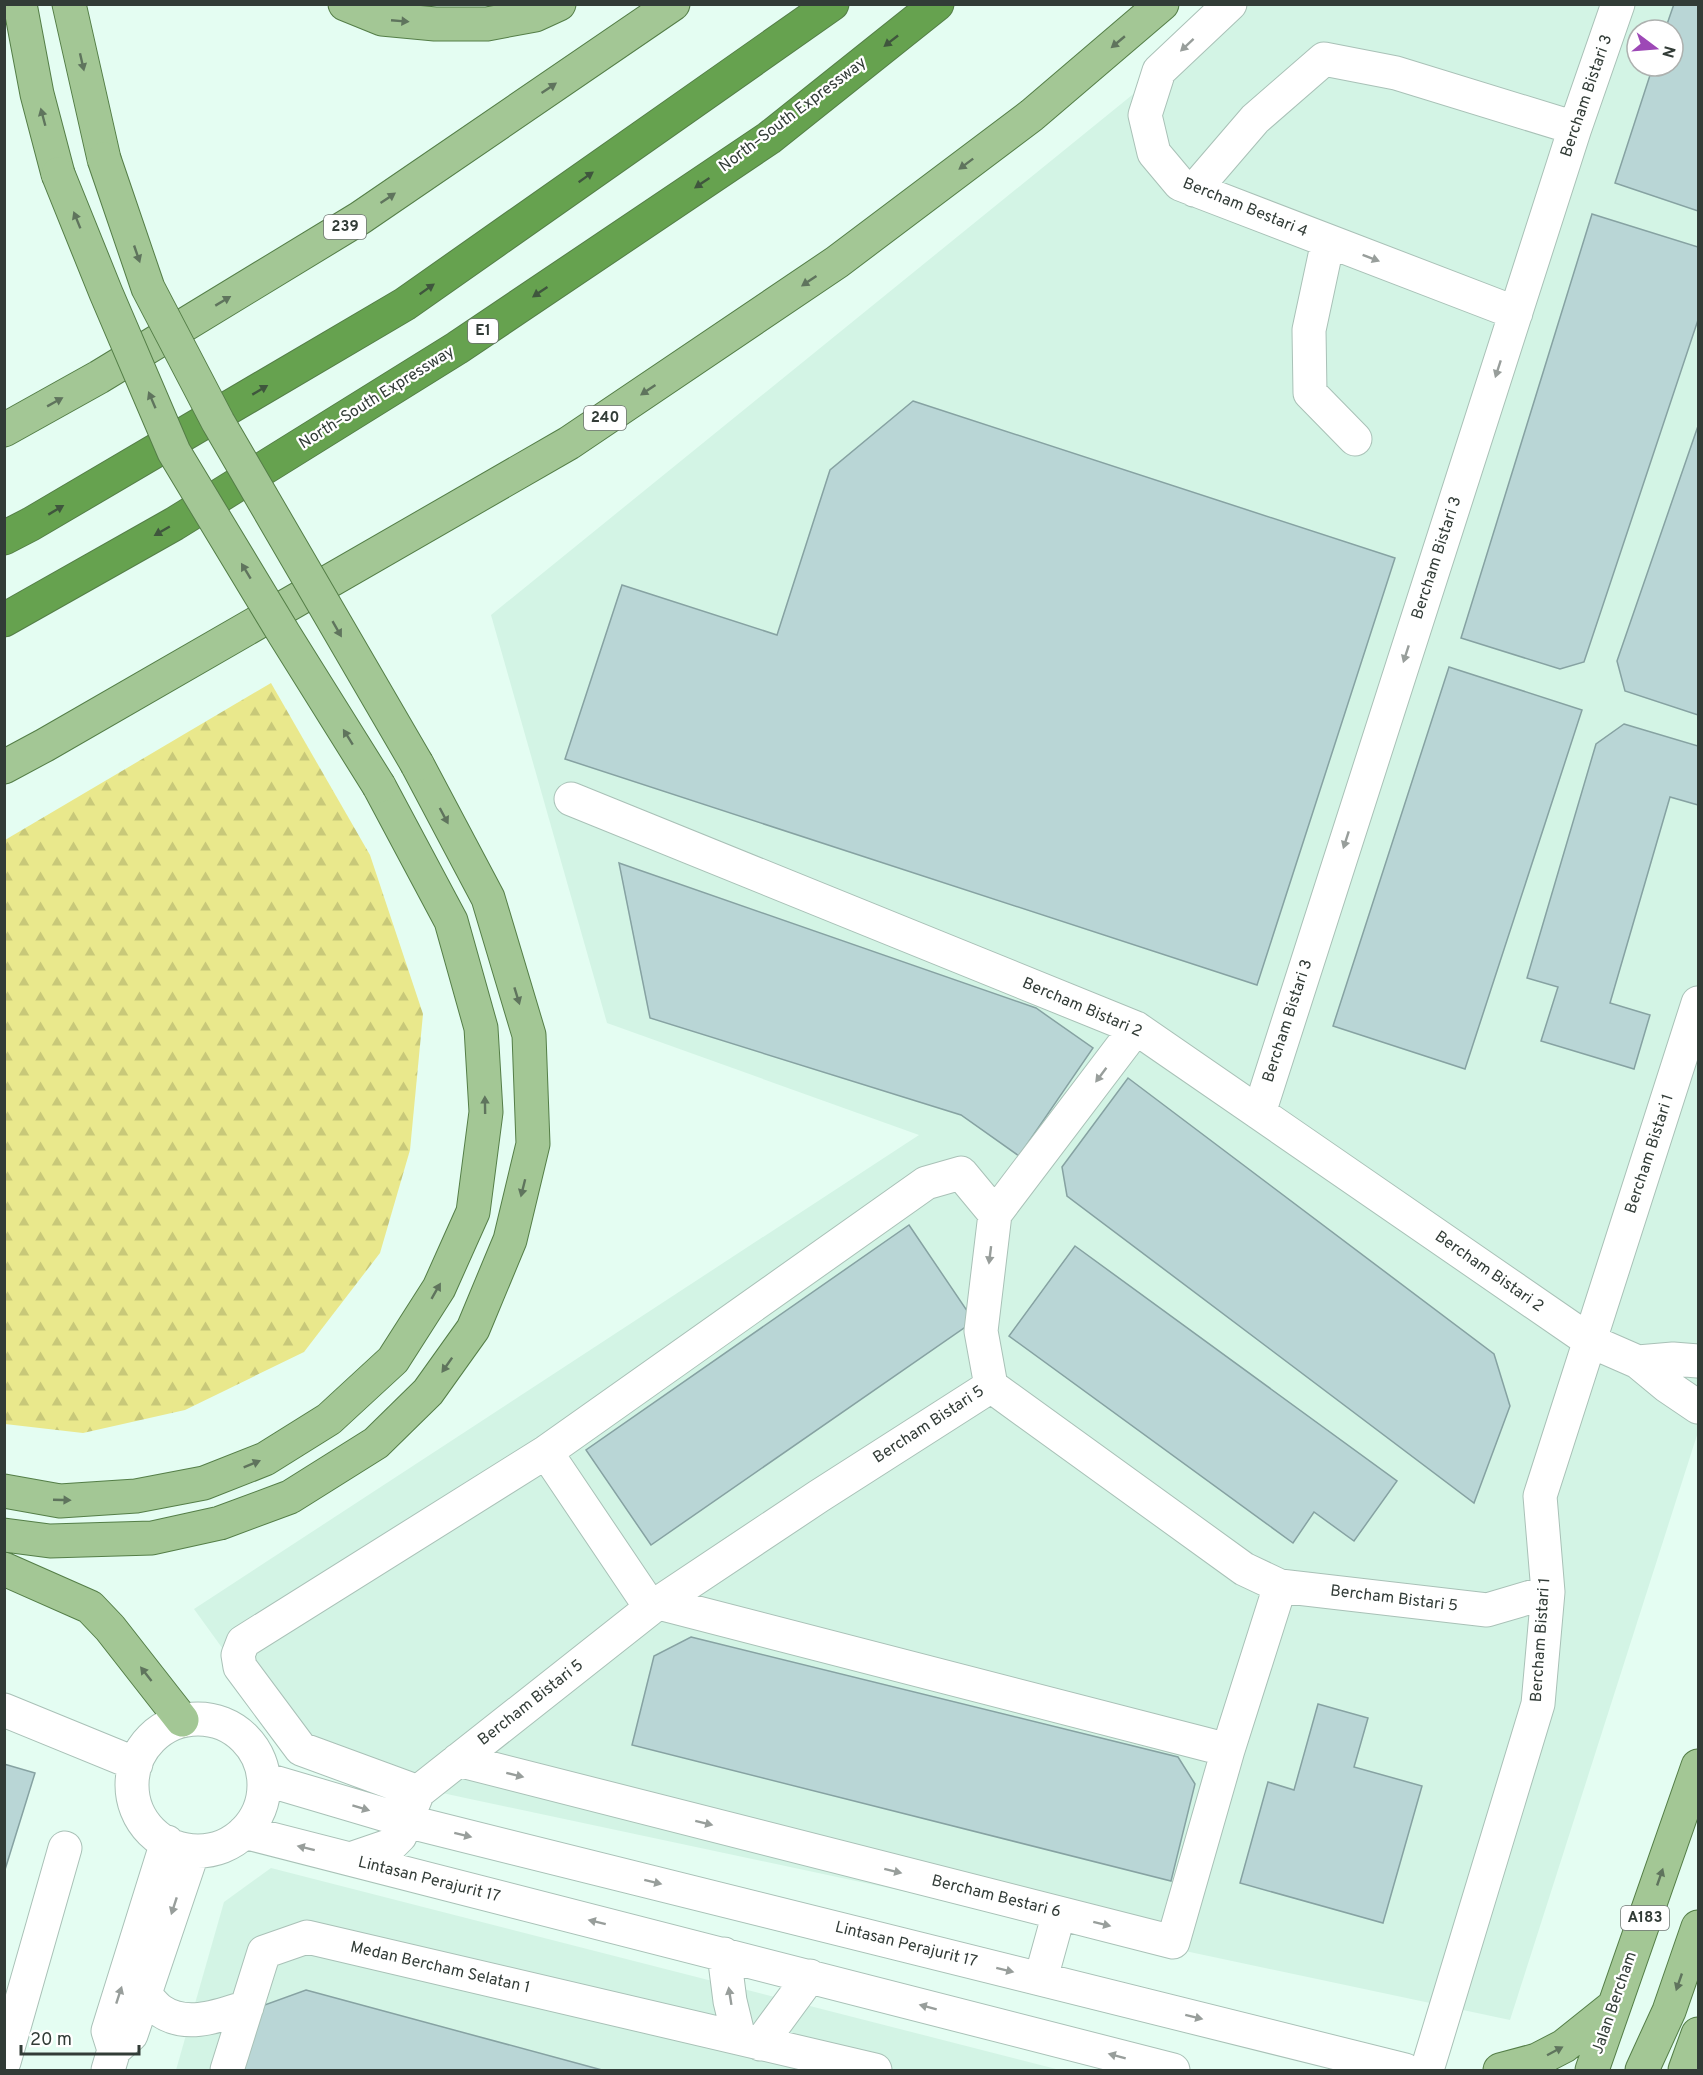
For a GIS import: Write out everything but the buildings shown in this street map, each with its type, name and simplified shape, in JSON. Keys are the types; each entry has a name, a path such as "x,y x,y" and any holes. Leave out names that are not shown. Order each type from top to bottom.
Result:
{"highway":[{"path":"4,538 405,304 832,4"},
{"name":"North–South Expressway","path":"4,620 174,524 457,348 769,138 937,4"}],"main road":[{"path":"4,1491 60,1501 136,1496 204,1484 265,1459 329,1419 393,1360 439,1288 473,1212 486,1112 481,1028 451,921 379,786 174,452 58,174 37,94 20,4"},
{"path":"4,1535 50,1541 152,1538 220,1523 290,1497 376,1443 428,1392 473,1329 510,1240 533,1144 529,1035 488,898 417,764 202,391 148,288 104,159 69,4"},
{"path":"345,4 382,20 435,24 487,24 535,15 559,4"},
{"name":"239","path":"4,430 99,377 360,218 673,4"},
{"name":"240","path":"4,767 569,443 837,262 1032,115 1162,4"},
{"path":"4,1569 90,1607 110,1628 182,1720"},
{"name":"Jalan Bercham","path":"1592,2070 1698,1766"},
{"path":"1642,2070 1669,2011 1698,1927"},
{"path":"1500,2070 1537,2060 1564,2046 1614,2006"},
{"path":"1685,2070 1698,2034"}],"street":[{"name":"Bercham Bestari 4","path":"1230,4 1159,71 1145,115 1154,153 1180,184 1516,313"},
{"name":"Bercham Bistari 3","path":"1259,1113 1575,128 1618,4"},
{"path":"1194,190 1254,119 1324,59 1396,73 1575,128"},
{"path":"1328,241 1309,330 1310,393 1355,439"},
{"name":"Bercham Bistari 2","path":"571,799 1136,1028 1590,1341 1638,1362 1666,1386 1698,1407"},
{"name":"Bercham Bistari 1","path":"1426,2070 1538,1704 1548,1592 1540,1496 1698,1003"},
{"path":"991,1386 981,1330 995,1214 1136,1028"},
{"path":"412,1807 301,1749 240,1667 238,1655 243,1642 546,1452 926,1183 961,1173 995,1214"},
{"name":"Bercham Bistari 2","path":"1638,1362 1673,1359 1698,1361"},
{"name":"Bercham Bistari 5","path":"350,1859 391,1845 400,1836 412,1807 458,1761 655,1605 991,1386 1244,1569 1280,1586 1487,1610 1548,1592"},
{"path":"546,1452 655,1605 1228,1750"},
{"name":"Bercham Bestari 6","path":"458,1761 1173,1942 1228,1750 1280,1586"},
{"path":"4,1710 136,1764"},
{"path":"204,1719 227,1724 245,1738 258,1757 264,1779 263,1799 255,1817 244,1832 229,1843 211,1849 180,1846 158,1837 144,1822 135,1804 132,1784 136,1764 145,1744 162,1729 182,1720 204,1719"},
{"path":"264,1779 412,1807"},
{"name":"Lintasan Perajurit 17","path":"412,1807 1041,1978 1405,2070"},
{"name":"Lintasan Perajurit 17","path":"244,1832 1173,2070"},
{"path":"111,2060 131,2035 145,1995 180,1846"},
{"path":"111,2060 108,2031 180,1846"},
{"path":"4,2062 65,1848"},
{"path":"1041,1978 1059,1913"},
{"name":"Medan Bercham Selatan 1","path":"227,2070 264,1952 307,1936 874,2070"},
{"path":"724,1954 730,2001 749,2041 810,1976"},
{"path":"145,1995 162,2012 179,2019 207,2019 247,2007"}],"shaded area":[{"path":"1243,5 1698,5 1698,1432 1510,2020 306,1764 194,1609 919,1135 607,1023 491,615"},
{"path":"271,1868 1060,2070 176,2070 224,1902"}],"green space":[{"path":"271,683 370,855 423,1014 410,1150 380,1253 304,1352 185,1410 83,1433 5,1424 5,840"}]}
